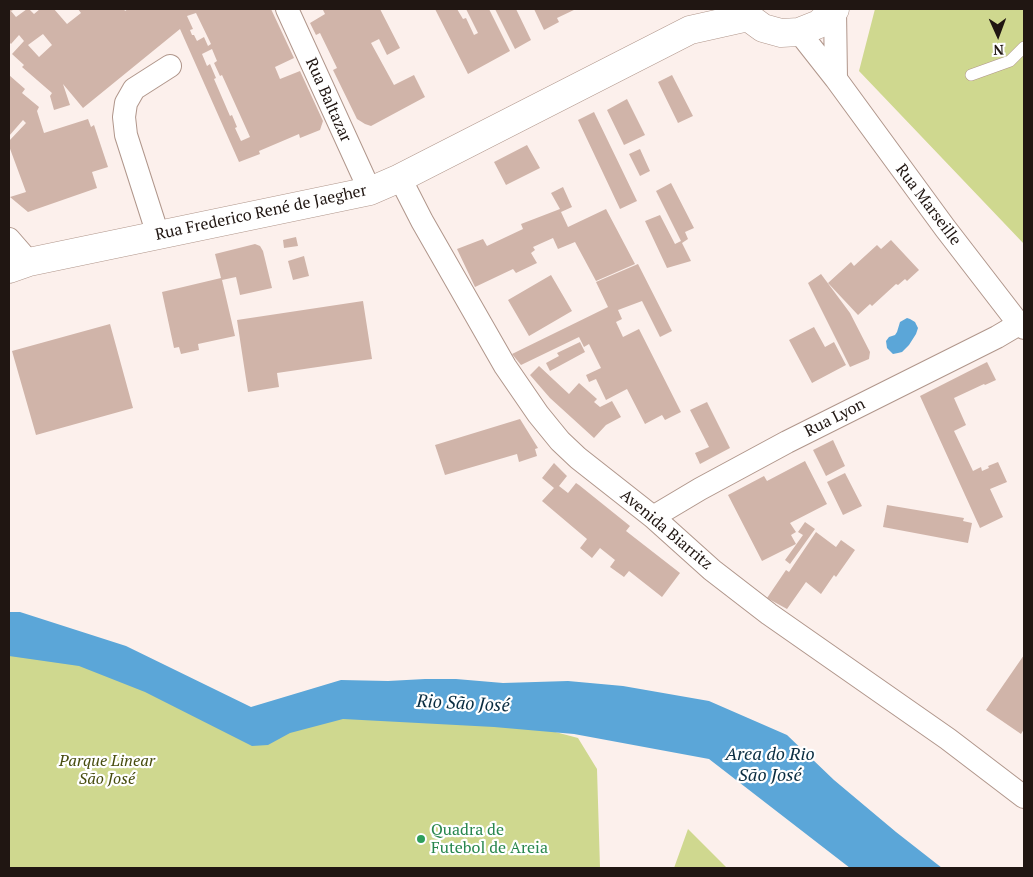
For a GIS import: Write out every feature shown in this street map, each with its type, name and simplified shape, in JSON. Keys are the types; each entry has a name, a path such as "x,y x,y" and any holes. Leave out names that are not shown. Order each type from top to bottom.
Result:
{"main road":[{"name":"Rua Frederico René de Jaegher","path":"690,30 710,9"},
{"path":"745,13 763,28 781,33 799,32 818,24 835,9"},
{"name":"Rua Frederico René de Jaegher","path":"19,266 370,191 400,178 690,30 745,13"}],"street":[{"name":"Rua Baltazar","path":"287,9 370,191"},
{"path":"835,9 836,79"},
{"name":"Rua Marseille","path":"799,32 836,79 945,228 1022,326"},
{"path":"158,235 126,135 124,117 126,103 134,89 170,66"},
{"name":"Avenida Biarritz","path":"400,178 422,221 506,366 538,414 560,441 578,458 652,517 712,570 769,614 948,739 1024,797"},
{"path":"9,239 19,266"},
{"name":"Rua Lyon","path":"652,517 787,442 1022,326"}],"lane":[{"path":"971,75 1010,61 1024,47"}],"green space":[{"path":"875,9 1024,9 1024,244 859,71"},
{"name":"Parque Linear São José","path":"9,638 84,653 254,736 316,716 529,725 578,738 597,769 600,868 9,868"},
{"path":"688,829 727,868 674,868"}],"water":[{"path":"907,318 915,322 918,328 916,334 902,352 893,354 887,348 886,341 889,337 895,335 900,322"},
{"name":"Area do Rio São José","path":"9,612 20,612 126,646 251,707 341,680 456,679 503,683 568,681 623,686 709,701 787,735 834,780 942,868 850,868 709,759 574,734 494,727 343,719 290,733 268,745 252,746 145,692 79,666 9,656"}],"building":[{"path":"9,9 15,9 11,11 16,17 27,9 34,14 40,9 54,9 67,24 81,13 78,9 124,9 125,11 128,9 271,9 294,58 275,67 280,79 300,71 323,121 320,130 300,138 299,134 259,151 260,154 239,162 180,29 83,108 63,84 70,105 54,110 50,96 52,93 22,67 24,65 12,54 24,41 19,35 11,44 9,42","holes":["196,13 211,44 208,46 204,37 197,41 190,30 193,29 187,16","43,34 52,45 39,57 28,45","212,49 217,61 214,63 220,76 222,75 250,137 241,141 232,115 230,116 214,79 216,78 210,64 207,66 202,54"]},
{"path":"380,9 400,48 387,55 379,39 371,43 394,85 414,75 425,97 371,126 357,119 333,70 337,68 320,33 316,35 310,23 325,14 323,10"},
{"path":"435,9 457,9 463,19 466,18 474,35 478,33 466,9 489,9 510,51 468,74"},
{"path":"495,9 516,9 531,40 515,49"},
{"path":"534,9 576,9 557,18 559,22 544,30"},
{"path":"9,75 25,89 22,93 39,107 37,111 44,133 88,119 91,127 94,125 108,167 92,172 97,188 28,212 10,197 26,192 9,146 9,141 26,123 23,120 9,136"},
{"path":"672,75 693,116 678,123 658,82"},
{"path":"627,99 645,135 624,145 607,110"},
{"path":"594,112 637,201 620,209 578,120"},
{"path":"527,145 540,168 506,185 494,162"},
{"path":"640,149 650,171 640,176 629,154"},
{"path":"671,183 694,228 685,232 688,239 682,243 691,261 667,268 645,221 660,215 675,244 681,241 656,191"},
{"path":"563,187 572,207 561,212 568,227 606,209 635,264 596,281 575,242 558,249 553,238 533,247 535,250 531,253 537,263 516,273 513,269 475,287 457,249 483,239 487,246 523,229 521,224 560,209 551,193"},
{"path":"296,237 298,246 284,248 283,240"},
{"path":"891,240 919,270 907,281 905,279 898,285 896,284 872,306 870,304 858,315 828,283 851,262 854,266 877,245 881,249"},
{"path":"255,244 260,246 263,251 272,288 240,295 236,277 222,280 235,336 198,344 199,350 181,354 179,347 174,348 162,292 221,278 215,254"},
{"path":"304,256 309,276 293,280 288,261"},
{"path":"638,264 672,331 660,337 642,301 618,310 622,319 616,322 623,337 639,329 681,412 665,420 662,415 645,424 627,389 606,400 596,379 589,382 586,375 601,368 589,344 584,347 579,337 521,365 512,354 608,307 596,282"},
{"path":"821,274 850,313 870,352 869,359 850,367 808,283"},
{"path":"551,275 572,311 529,336 508,300"},
{"path":"363,301 372,359 277,373 279,387 248,392 237,320"},
{"path":"110,324 133,408 36,435 12,351"},
{"path":"814,327 825,347 834,342 846,365 812,383 789,340"},
{"path":"580,342 585,352 550,371 546,363 559,356 557,353"},
{"path":"987,362 996,380 954,398 966,425 954,431 973,471 981,467 982,471 998,462 1007,482 990,489 1003,517 980,528 920,396"},
{"path":"539,366 569,394 579,383 597,399 594,402 600,407 612,401 621,417 606,425 594,438 550,398 530,375"},
{"path":"707,402 730,448 700,464 695,453 709,447 690,410"},
{"path":"520,419 538,448 535,449 537,456 519,462 517,454 445,475 435,445"},
{"path":"833,440 845,466 826,476 813,450"},
{"path":"805,461 827,504 790,523 796,532 791,535 796,544 762,561 728,495 764,476 767,481"},
{"path":"554,463 567,476 559,486 568,493 576,483 579,485 630,526 626,531 680,573 662,597 629,571 624,577 610,567 615,560 600,548 592,558 580,548 587,539 542,501 554,488 542,478"},
{"path":"845,473 862,506 843,515 827,482"},
{"path":"887,505 964,518 963,521 972,523 968,543 883,527"},
{"path":"805,522 815,529 790,564 785,560 803,535 798,532"},
{"path":"816,532 836,547 841,540 855,550 821,594 806,582 787,609 767,598 786,570 789,572"},
{"path":"1024,655 1024,729 1021,734 986,710"}],"place":[{"name":"Quadra de Futebol de Areia","path":"421,839"}],"water label":[{"name":"Rio São José","path":"463,704"}]}
